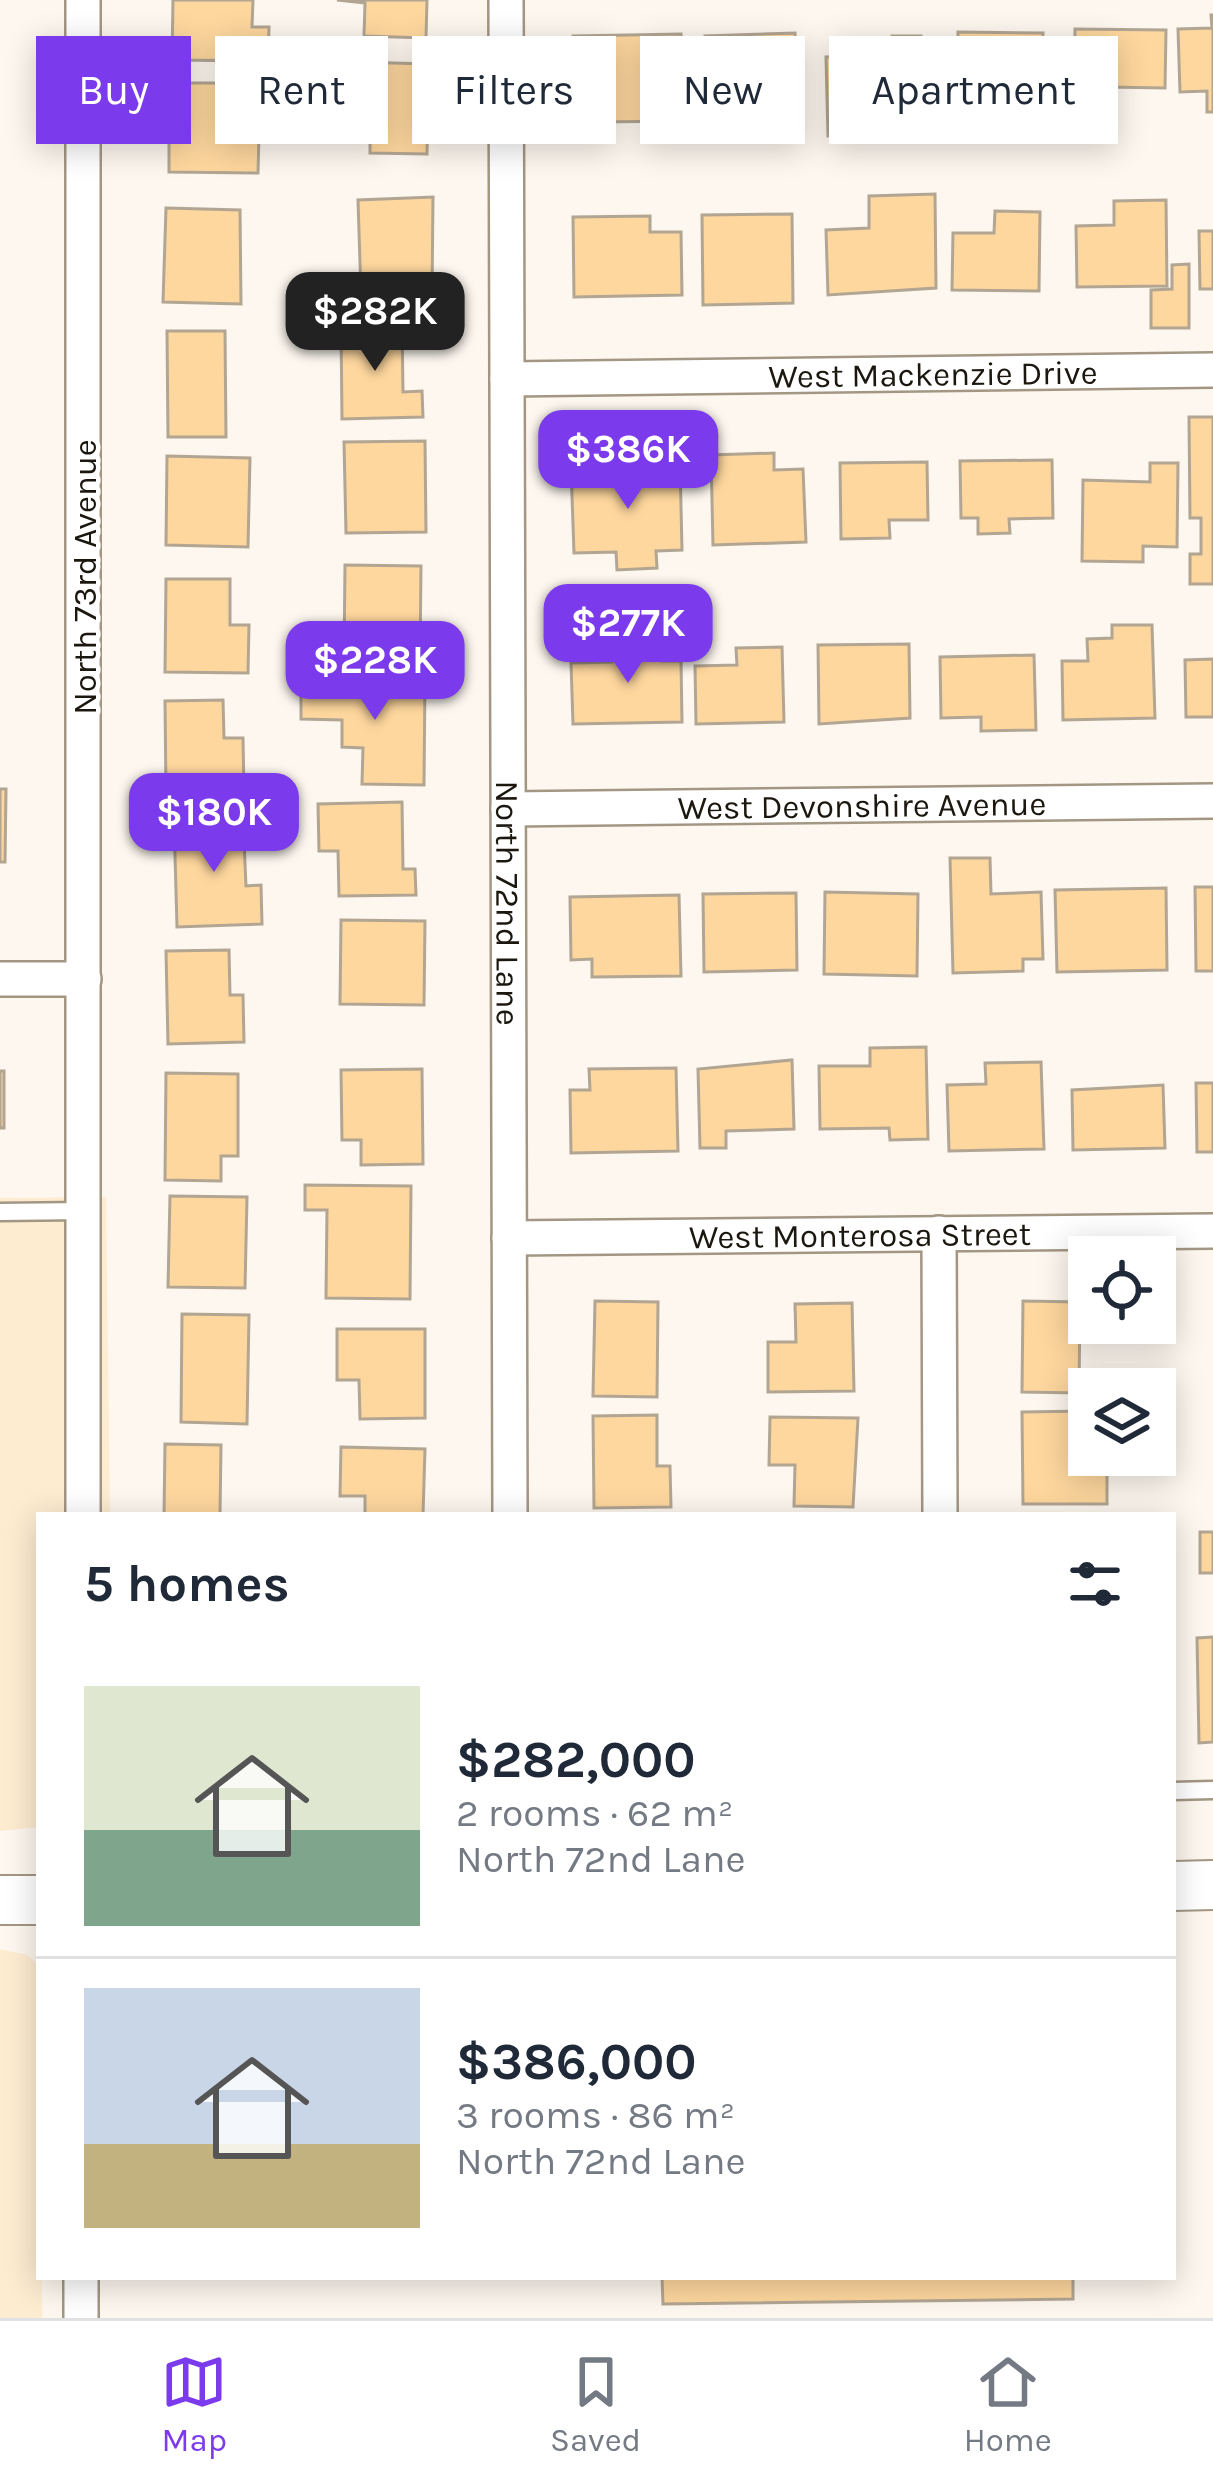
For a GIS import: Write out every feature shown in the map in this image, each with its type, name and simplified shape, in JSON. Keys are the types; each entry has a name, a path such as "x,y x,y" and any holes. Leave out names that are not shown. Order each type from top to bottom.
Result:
{"main road":[{"path":"1176,1886 1213,1886"},
{"path":"0,1900 36,1900"}],"street":[{"name":"North 73rd Avenue","path":"82,0 82,1512"},
{"name":"North 72nd Lane","path":"506,0 510,1512"},
{"name":"West Mackenzie Drive","path":"507,379 1213,370"},
{"name":"West Devonshire Avenue","path":"508,809 1213,801"},
{"path":"0,979 85,979"},
{"name":"West Monterosa Street","path":"509,1238 1213,1231"},
{"path":"939,1234 940,1512"},
{"path":"81,2280 81,2318"}],"lane":[{"path":"0,1212 83,1211"},
{"path":"1176,1791 1213,1790"}],"shaded area":[{"path":"106,1197 110,1512 36,1512 36,1827 0,1831 0,1198"},
{"path":"0,1949 27,1955 36,1962 36,2280 42,2280 42,2318 0,2318"}],"building":[{"path":"173,0 253,0 252,27 269,27 269,36 215,36 215,60 191,60 191,36 172,36"},
{"path":"337,0 427,0 426,36 364,36 365,3"},
{"path":"1213,15 1213,112 1207,112 1207,91 1180,92 1178,29 1212,28"},
{"path":"1075,29 1166,30 1165,88 1118,87 1118,36 1075,36"},
{"path":"958,32 1043,33 1043,36 958,36"},
{"path":"795,33 795,36 705,36"},
{"path":"681,34 640,36 640,122 616,122 616,36 573,36"},
{"path":"829,57 829,136 828,136"},
{"path":"388,63 412,64 412,144 427,144 427,154 370,153 370,144 388,144"},
{"path":"191,83 215,83 215,144 259,144 258,173 169,172 169,144 191,144"},
{"path":"935,194 936,288 828,295 826,230 869,228 869,196"},
{"path":"433,197 432,295 361,294 358,200"},
{"path":"1166,200 1167,286 1077,287 1076,226 1114,225 1114,201"},
{"path":"166,208 240,210 241,304 163,302"},
{"path":"995,211 1040,212 1039,291 952,290 953,233 994,233"},
{"path":"792,214 793,303 703,305 702,215"},
{"path":"650,216 650,232 681,232 682,295 574,297 573,217"},
{"path":"1199,231 1213,231 1213,289 1200,289"},
{"path":"1189,264 1189,328 1151,328 1151,290 1172,289 1172,265"},
{"path":"402,324 403,392 422,391 423,417 342,419 341,325"},
{"path":"167,331 225,331 226,437 168,437"},
{"path":"1189,417 1213,417 1213,584 1190,584 1190,554 1201,554 1201,518 1190,518"},
{"path":"425,441 426,532 346,533 344,442"},
{"path":"774,453 774,470 803,469 806,542 713,545 711,455"},
{"path":"167,456 250,458 248,547 166,545"},
{"path":"1052,460 1053,518 1009,519 1010,533 978,534 978,518 961,518 960,461"},
{"path":"927,462 928,520 889,520 890,538 841,539 840,463"},
{"path":"680,463 682,550 656,551 657,568 617,570 616,552 574,553 571,467"},
{"path":"1150,463 1178,463 1177,547 1143,546 1143,562 1082,561 1083,480 1150,482"},
{"path":"345,565 421,566 420,659 344,658"},
{"path":"166,579 230,579 230,625 249,625 248,673 165,672"},
{"path":"1112,625 1152,625 1155,718 1063,720 1062,661 1088,661 1087,639 1112,638"},
{"path":"661,639 662,661 681,661 682,722 573,724 571,663 612,662 611,640"},
{"path":"909,644 910,718 819,724 818,645"},
{"path":"782,647 784,722 696,724 695,666 737,665 736,648"},
{"path":"1034,655 1036,730 981,731 981,717 941,718 940,657"},
{"path":"1213,659 1213,717 1186,717 1185,660"},
{"path":"301,678 425,679 424,785 362,784 363,748 342,747 342,720 301,719"},
{"path":"223,700 224,738 243,738 244,793 166,794 165,701"},
{"path":"0,789 6,789 5,862 0,862"},
{"path":"402,802 403,869 415,869 416,895 339,896 338,851 319,851 318,804"},
{"path":"243,818 246,886 261,885 262,924 177,927 174,820"},
{"path":"950,858 990,858 991,894 1041,892 1043,959 1023,959 1023,971 953,973"},
{"path":"1195,887 1213,887 1213,971 1196,971"},
{"path":"1166,888 1167,970 1057,972 1055,890"},
{"path":"825,892 918,894 917,976 824,974"},
{"path":"796,893 797,970 704,972 703,894"},
{"path":"679,895 681,976 592,977 592,959 571,960 570,897"},
{"path":"341,920 425,921 424,1005 340,1004"},
{"path":"229,950 230,995 243,995 244,1042 168,1044 166,951"},
{"path":"926,1047 928,1139 890,1140 889,1128 820,1129 819,1066 870,1066 870,1048"},
{"path":"792,1060 794,1129 726,1131 726,1148 700,1148 698,1069"},
{"path":"1041,1062 1044,1149 949,1151 947,1085 986,1084 985,1063"},
{"path":"676,1068 678,1151 571,1153 570,1090 590,1090 589,1069"},
{"path":"422,1069 423,1164 361,1165 361,1140 342,1140 341,1070"},
{"path":"0,1071 4,1071 4,1128 0,1128"},
{"path":"166,1073 238,1074 238,1156 221,1156 221,1181 165,1180"},
{"path":"1196,1083 1213,1083 1213,1152 1197,1152"},
{"path":"1163,1085 1165,1148 1073,1150 1072,1090"},
{"path":"305,1185 411,1186 410,1299 326,1298 327,1210 305,1210"},
{"path":"170,1196 247,1197 245,1288 168,1287"},
{"path":"595,1301 658,1302 657,1397 593,1396"},
{"path":"1023,1301 1068,1302 1068,1344 1080,1344 1079,1368 1068,1368 1068,1393 1022,1392"},
{"path":"852,1303 854,1391 768,1392 768,1342 796,1342 795,1304"},
{"path":"182,1314 249,1315 247,1424 181,1422"},
{"path":"337,1329 425,1329 425,1418 360,1419 359,1380 337,1380"},
{"path":"1068,1411 1068,1476 1107,1476 1107,1504 1023,1504 1022,1412"},
{"path":"657,1415 657,1466 670,1466 671,1507 594,1508 593,1416"},
{"path":"770,1417 858,1418 853,1507 794,1506 795,1465 769,1465"},
{"path":"165,1444 221,1445 220,1512 164,1512"},
{"path":"341,1447 425,1449 423,1512 365,1512 365,1496 340,1496"},
{"path":"1200,1532 1213,1532 1213,1573 1200,1573"},
{"path":"1213,1637 1213,1742 1199,1743 1197,1638"},
{"path":"662,2280 1073,2280 1073,2299 663,2304"}]}
